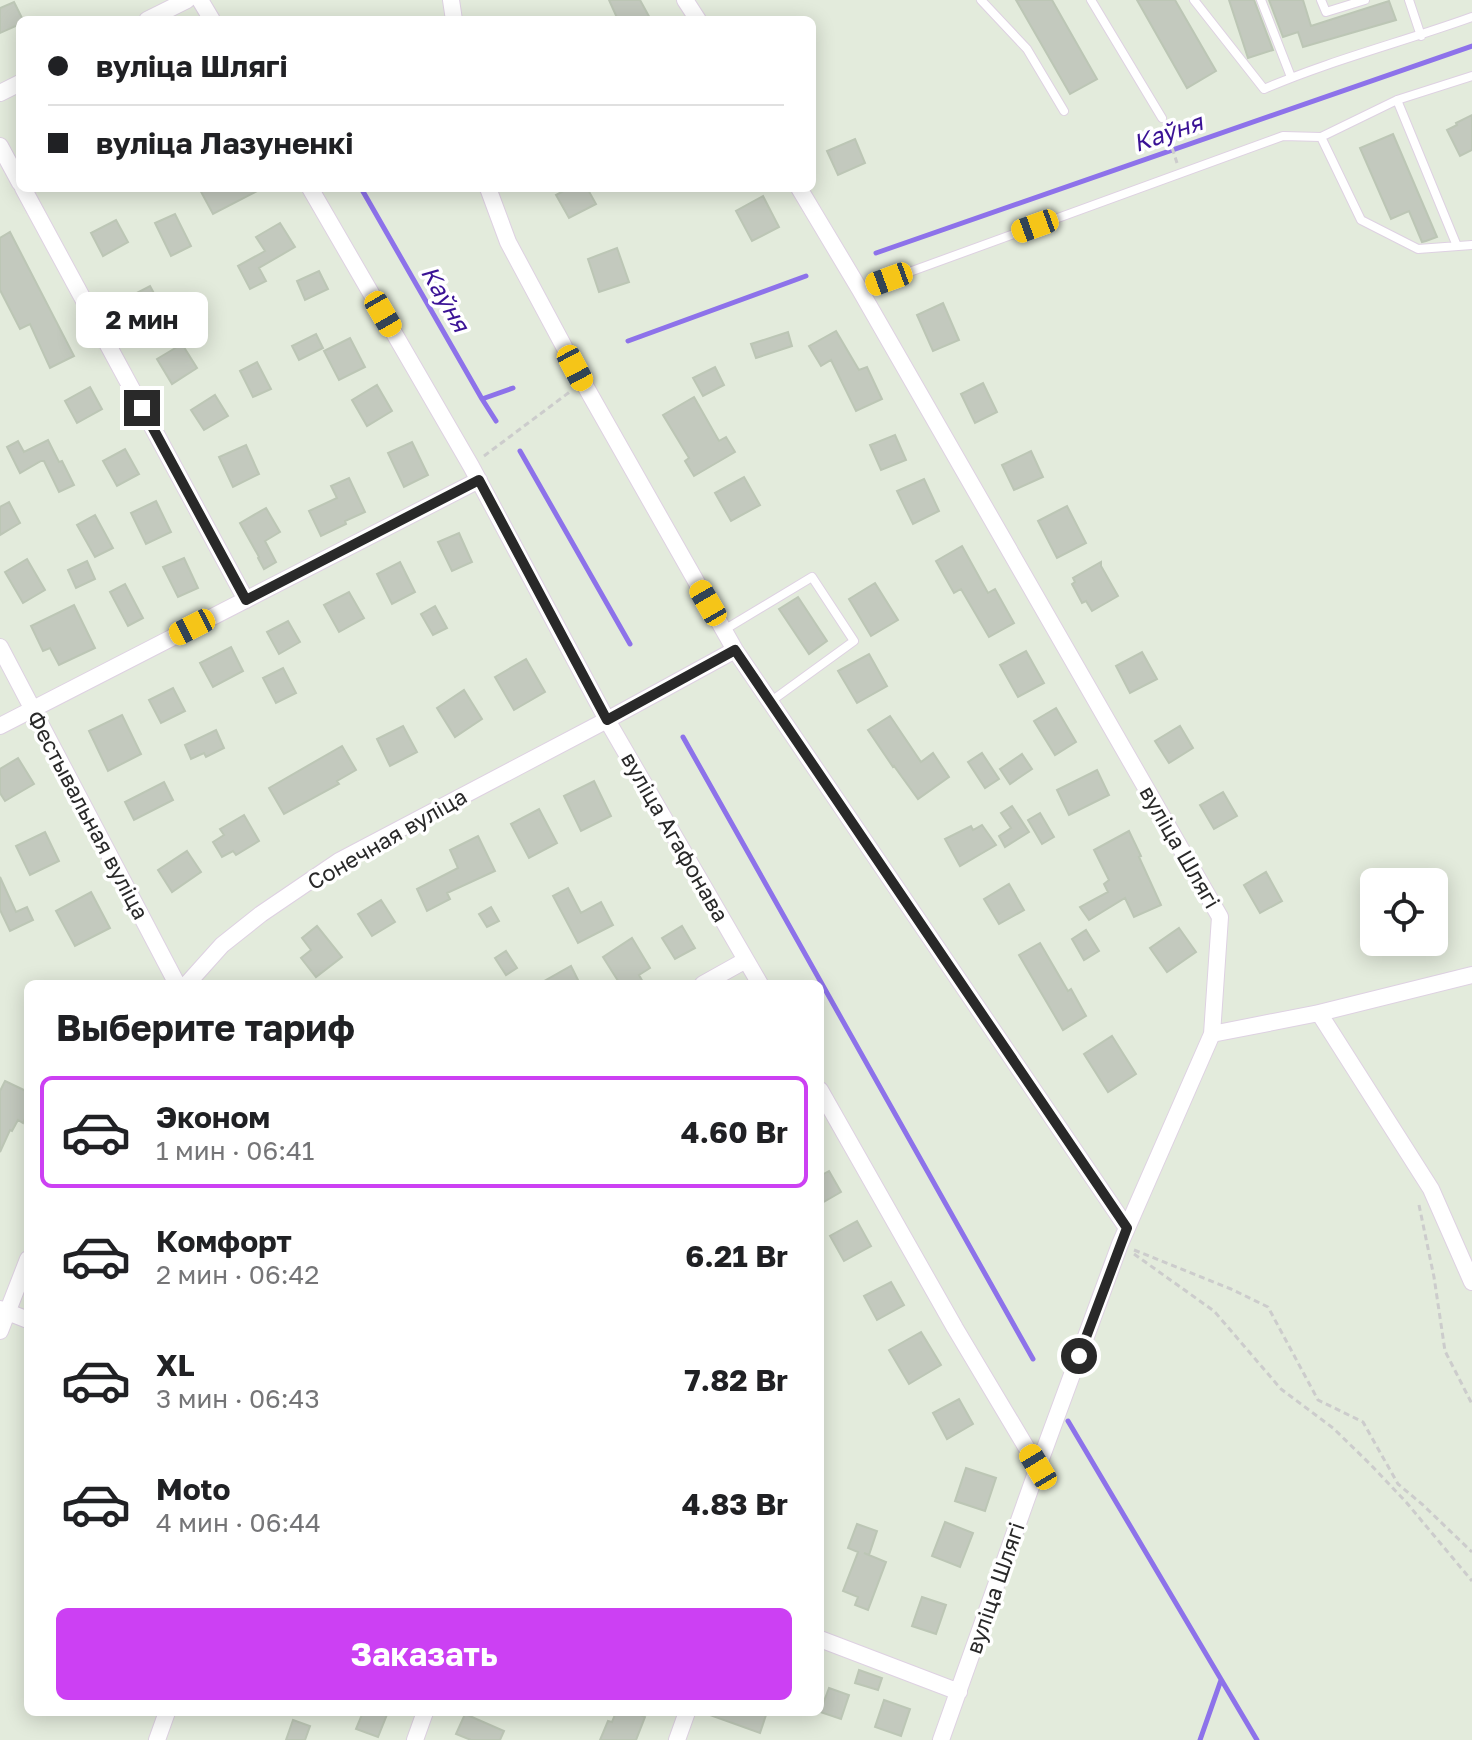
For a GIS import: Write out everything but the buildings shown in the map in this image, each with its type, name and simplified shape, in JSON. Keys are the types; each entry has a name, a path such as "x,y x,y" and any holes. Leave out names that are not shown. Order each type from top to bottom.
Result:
{"street":[{"path":"155,16 187,0"},
{"path":"0,146 16,176"},
{"path":"25,192 246,600"},
{"name":"вуліца Агафонава","path":"312,192 475,473 607,720 758,980"},
{"path":"489,192 508,242 583,382 735,650 1127,1228"},
{"name":"вуліца Шлягі","path":"801,192 1220,917 1212,1034 1120,1244 941,1740"},
{"path":"0,726 246,600 475,473"},
{"name":"Фестывальная вуліца","path":"0,647 175,980"},
{"name":"Сонечная вуліца","path":"191,980 222,945 261,914 339,861 735,650"},
{"path":"710,980 746,960"},
{"path":"1212,1034 1319,1013 1472,975"},
{"path":"1319,1013 1431,1189 1472,1282"},
{"path":"824,1097 1038,1467"},
{"path":"0,1331 4,1310 24,1268"},
{"path":"4,1310 24,1318"},
{"path":"824,1641 959,1692"},
{"path":"157,1740 166,1716"},
{"path":"415,1740 424,1716"},
{"path":"677,1740 686,1716"}],"lane":[{"path":"981,0 1027,49 1064,111"},
{"path":"1091,0 1162,118"},
{"path":"1194,0 1264,89 1291,77 1472,17"},
{"path":"1261,0 1291,77"},
{"path":"1321,0 1326,12 1365,0"},
{"path":"1409,0 1421,36"},
{"path":"860,290 1283,136 1321,137 1397,100 1472,76"},
{"path":"1397,100 1457,246"},
{"path":"1321,137 1361,220 1418,249 1472,245"},
{"path":"724,630 812,577 854,641 770,702"}],"path":[{"path":"1169,140 1176,160"},
{"path":"475,473 583,382"},
{"path":"1418,1201 1445,1351 1472,1404"},
{"path":"1120,1244 1268,1307 1318,1400 1363,1422 1398,1484 1472,1552"},
{"path":"1120,1244 1214,1311 1281,1389 1333,1428 1371,1465 1472,1581"}],"waterway":[{"name":"Каўня","path":"876,253 1472,46"},
{"name":"Каўня","path":"363,192 482,399 513,388"},
{"name":"Каўня","path":"628,341 806,276"},
{"path":"482,399 496,421"},
{"path":"520,451 630,644"},
{"path":"683,737 820,980"},
{"path":"824,988 1033,1359"},
{"path":"1068,1421 1257,1740"},
{"path":"1200,1740 1221,1680"}],"route":[{"path":"142,408 246,600 479,480 607,720 735,650 1127,1228 1079,1356"}]}
